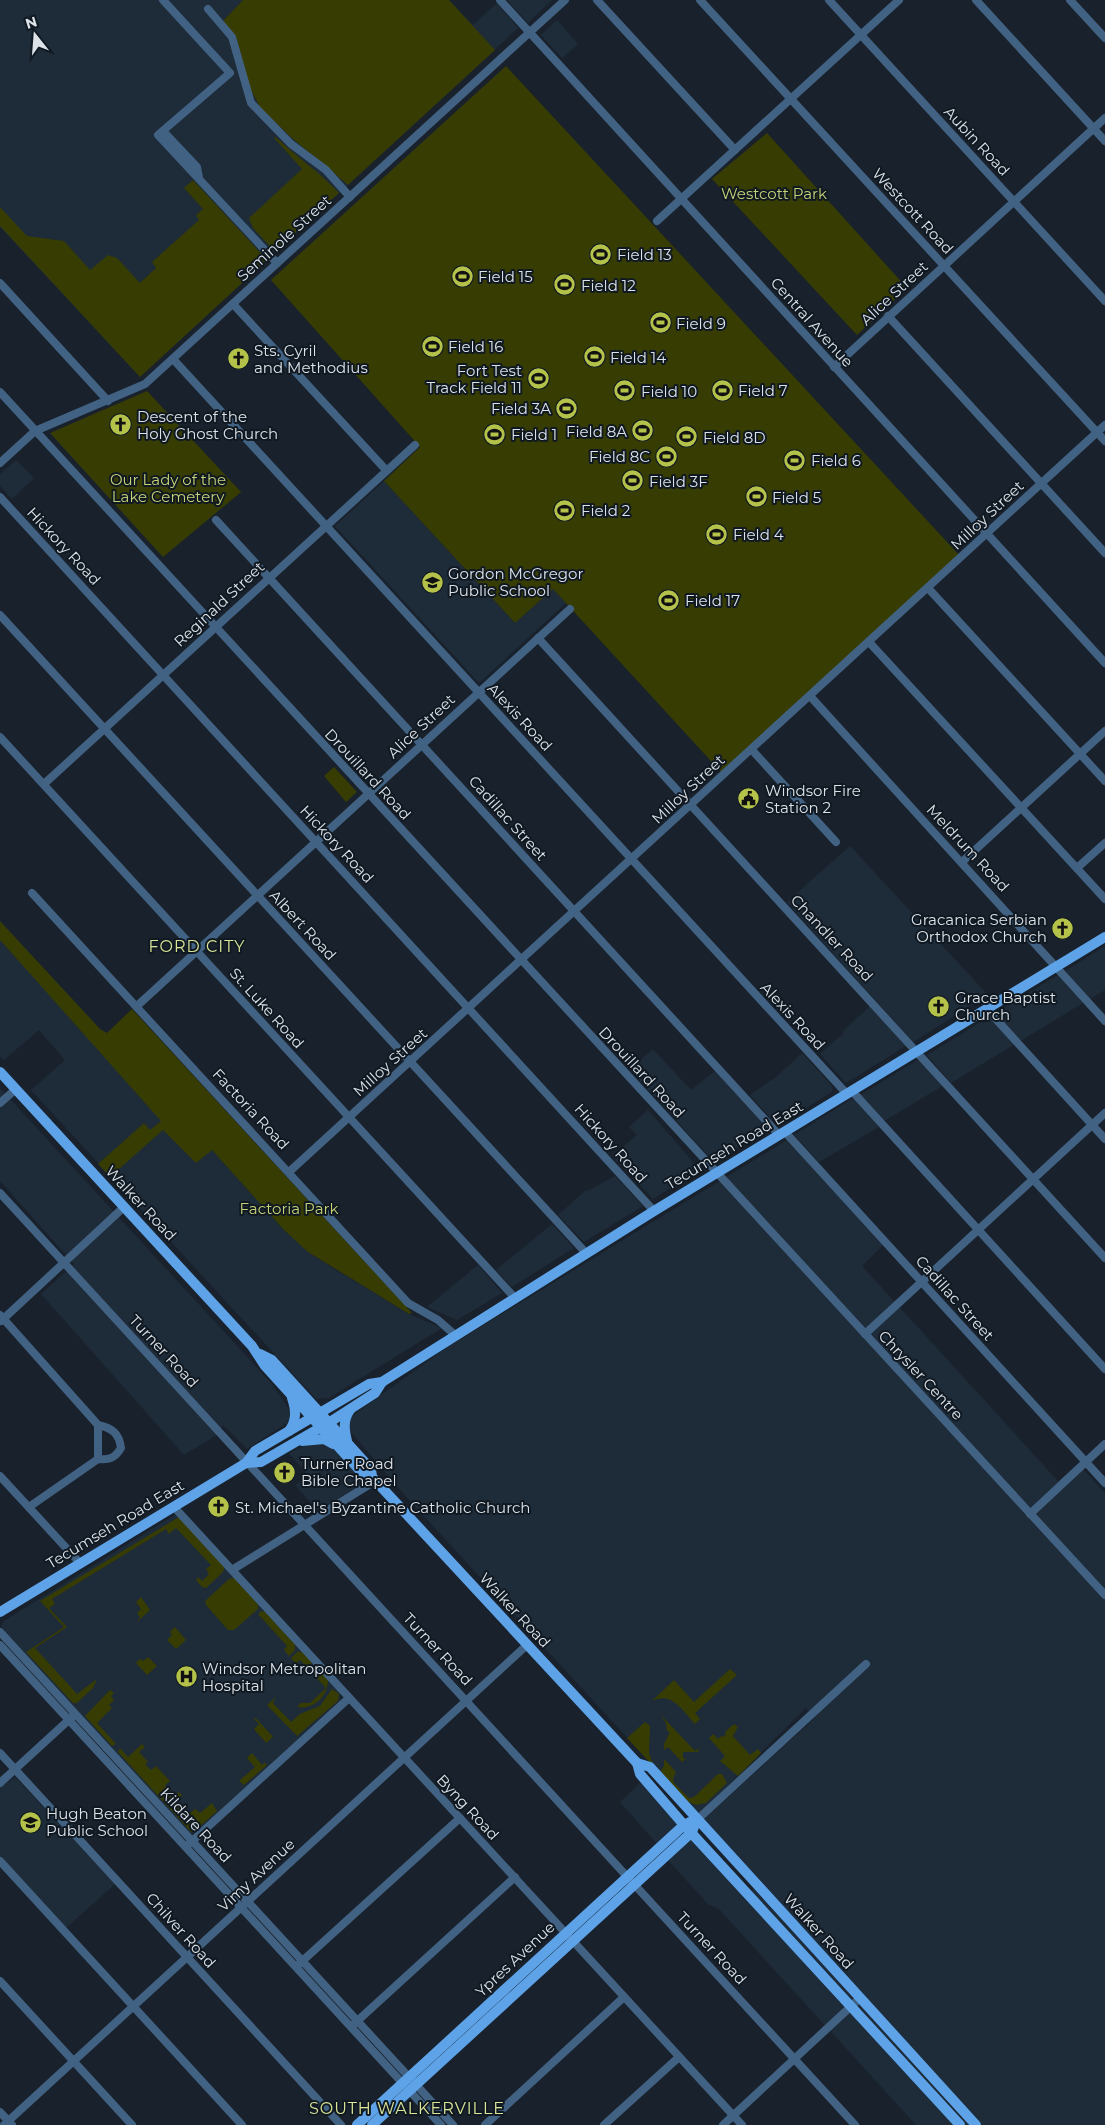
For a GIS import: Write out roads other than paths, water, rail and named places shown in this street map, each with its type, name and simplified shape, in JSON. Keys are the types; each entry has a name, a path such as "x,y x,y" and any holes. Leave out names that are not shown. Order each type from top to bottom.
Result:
{"main road":[{"name":"Tecumseh Road East","path":"0,1612 246,1463 255,1451 369,1384 382,1382 654,1211 718,1174 849,1092 1105,937"},
{"name":"Walker Road","path":"0,1072 260,1354 265,1366 312,1418 371,1468 373,1479 637,1762 650,1767 976,2125"},
{"name":"Walker Road","path":"260,1354 272,1360 322,1412 343,1444"},
{"name":"Tecumseh Road East","path":"246,1463 260,1462 330,1422 375,1393 382,1382"},
{"path":"288,1432 295,1423 295,1407 290,1394"},
{"path":"293,1443 310,1439 343,1444 345,1417 351,1409"},
{"name":"Walker Road","path":"637,1762 640,1774 688,1828 960,2125"},
{"name":"Ypres Avenue","path":"356,2125 409,2084 698,1819"},
{"name":"Ypres Avenue","path":"372,2125 409,2084"}],"street":[{"path":"163,0 230,72 163,131 197,167 200,180 277,263"},
{"name":"Central Avenue","path":"500,0 1105,662"},
{"name":"Seminole Street","path":"0,463 35,431 145,384 565,0"},
{"path":"597,0 735,150"},
{"name":"Westcott Road","path":"700,0 1105,441"},
{"name":"Aubin Road","path":"829,0 1105,301"},
{"path":"657,221 899,0"},
{"path":"976,0 1105,141"},
{"path":"1070,0 1105,38"},
{"path":"208,10 232,37 251,103 291,144 326,170 350,197"},
{"name":"Alice Street","path":"834,367 1105,118"},
{"path":"0,283 108,401"},
{"path":"233,304 386,470"},
{"path":"888,316 1105,553"},
{"name":"Alexis Road","path":"173,359 632,860 978,1230 1105,1369"},
{"name":"Drouillard Road","path":"0,392 718,1174"},
{"name":"Milloy Street","path":"289,1172 1105,426"},
{"name":"Reginald Street","path":"44,784 325,525 415,446"},
{"name":"Hickory Road","path":"0,497 654,1211"},
{"name":"Cadillac Street","path":"216,520 575,912 922,1282 1105,1483"},
{"path":"928,588 1105,781"},
{"name":"Alice Street","path":"137,1006 570,609"},
{"name":"Albert Road","path":"0,615 586,1253"},
{"name":"Chandler Road","path":"538,638 1105,1258"},
{"path":"869,642 1105,899"},
{"name":"Meldrum Road","path":"810,696 1105,1021"},
{"path":"962,862 1105,731"},
{"name":"St. Luke Road","path":"0,737 514,1298"},
{"path":"752,750 836,842"},
{"path":"1077,868 1105,843"},
{"name":"Factoria Road","path":"32,893 408,1303 438,1320 455,1335"},
{"path":"988,1008 1105,1139"},
{"path":"0,1103 16,1089"},
{"path":"865,1334 1105,1113"},
{"name":"Chrysler Centre","path":"718,1174 1105,1596"},
{"name":"Turner Road","path":"0,1193 303,1526 467,1701 855,2125"},
{"path":"29,1507 98,1459 108,1460 117,1455 121,1448 116,1433 98,1425 1,1318 124,1207"},
{"path":"98,1425 98,1459"},
{"path":"1030,1514 1105,1444"},
{"path":"0,1476 80,1563"},
{"path":"232,1570 303,1526 373,1479"},
{"name":"Byng Road","path":"174,1507 742,2125"},
{"name":"Kildare Road","path":"0,1632 357,2021 441,2125"},
{"name":"Kildare Road","path":"0,1645 350,2027 453,2125"},
{"name":"Vimy Avenue","path":"8,2124 133,2006 527,1645"},
{"name":"Ypres Avenue","path":"698,1819 866,1664"},
{"path":"185,1847 349,1698"},
{"path":"0,1783 76,1714"},
{"name":"Chilver Road","path":"0,1753 341,2125"},
{"path":"296,1967 460,1818"},
{"path":"0,1861 242,2125"},
{"path":"350,2027 515,1878"},
{"path":"0,1982 132,2125"},
{"path":"485,2125 624,1997"},
{"path":"723,2125 860,1998"},
{"path":"604,2125 679,2057"},
{"path":"0,2112 8,2124"}],"place":[{"name":"Field 13","path":"601,254"},
{"name":"Field 15","path":"462,276"},
{"name":"Field 12","path":"565,285"},
{"name":"Field 9","path":"660,323"},
{"name":"Field 16","path":"432,346"},
{"name":"Field 14","path":"594,357"},
{"name":"Sts. Cyril and Methodius","path":"238,359"},
{"name":"Fort Test Track Field 11","path":"538,379"},
{"name":"Field 7","path":"722,390"},
{"name":"Field 10","path":"625,391"},
{"name":"Field 3A","path":"567,408"},
{"name":"Descent of the Holy Ghost Church","path":"121,425"},
{"name":"Field 8A","path":"643,431"},
{"name":"Field 1","path":"495,434"},
{"name":"Field 8D","path":"687,437"},
{"name":"Field 8C","path":"666,456"},
{"name":"Field 6","path":"795,460"},
{"name":"Field 3F","path":"633,481"},
{"name":"Field 5","path":"756,497"},
{"name":"Field 2","path":"565,510"},
{"name":"Field 4","path":"717,534"},
{"name":"Gordon McGregor Public School","path":"432,582"},
{"name":"Field 17","path":"669,600"},
{"name":"Windsor Fire Station 2","path":"749,799"},
{"name":"Gracanica Serbian Orthodox Church","path":"1063,928"},
{"name":"Grace Baptist Church","path":"939,1006"},
{"name":"Turner Road Bible Chapel","path":"285,1472"},
{"name":"St. Michael's Byzantine Catholic Church","path":"219,1507"},
{"name":"Windsor Metropolitan Hospital","path":"186,1677"},
{"name":"Hugh Beaton Public School","path":"30,1822"}],"district":[{"name":"FORD CITY","path":"197,946"},
{"name":"SOUTH WALKERVILLE","path":"407,2108"}],"park label":[{"name":"Westcott Park","path":"774,193"},
{"name":"Our Lady of the Lake Cemetery","path":"168,488"},
{"name":"Factoria Park","path":"289,1208"}]}
